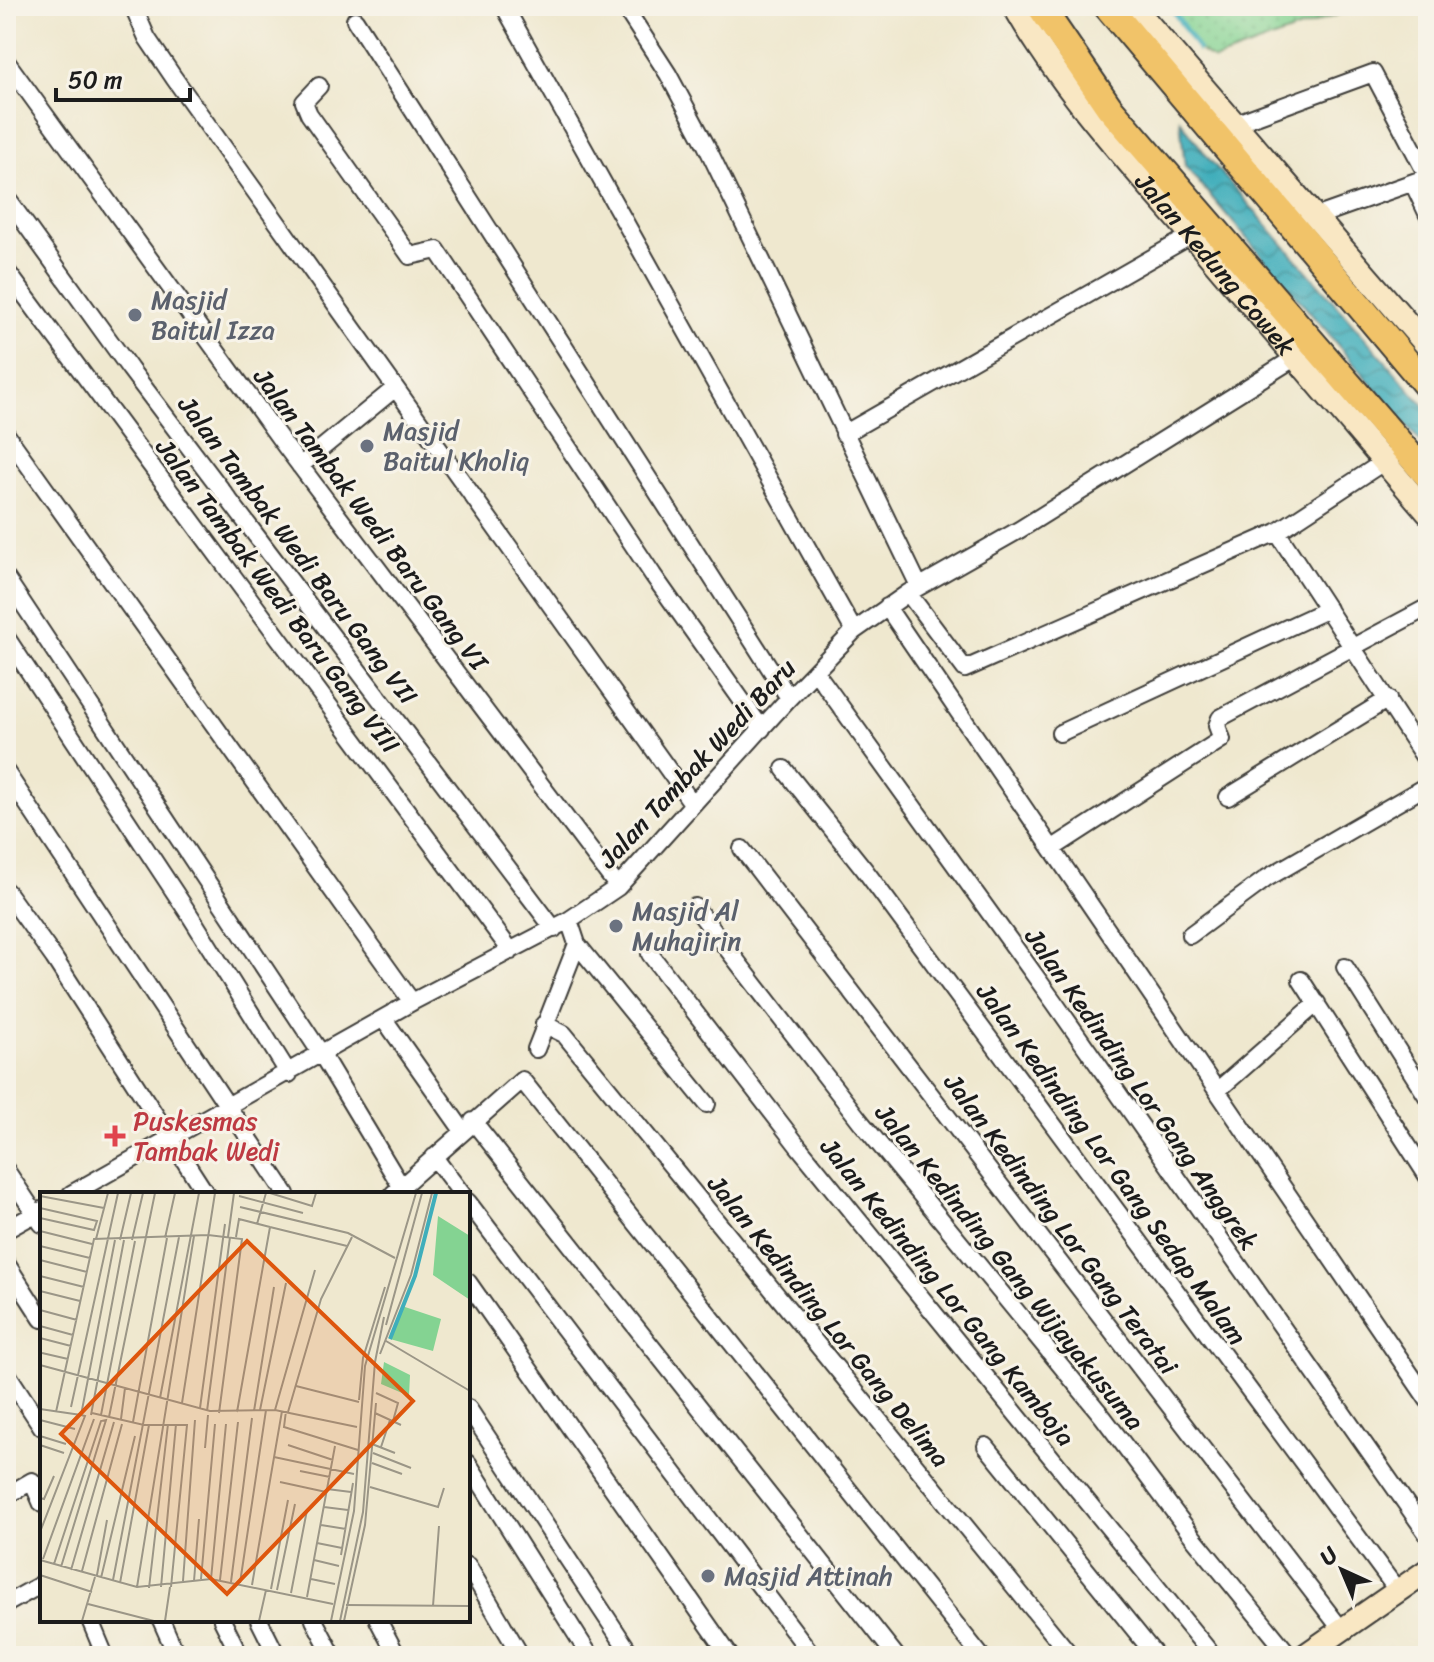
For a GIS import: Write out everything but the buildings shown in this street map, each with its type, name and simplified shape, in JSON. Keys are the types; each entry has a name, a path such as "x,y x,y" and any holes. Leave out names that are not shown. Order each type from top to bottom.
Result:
{"highway":[{"name":"Jalan Kedung Cowek","path":"1040,6 1109,107 1395,455 1428,476"},
{"path":"1107,6 1192,86 1204,125 1425,377"}],"main road":[{"name":"Jalan Kedung Cowek","path":"1014,6 1077,103 1296,357 1395,455 1428,513"},
{"path":"1133,6 1192,86 1234,124 1428,347"},
{"path":"1304,1656 1428,1570"}],"street":[{"path":"133,6 147,38 174,78 692,803"},
{"path":"504,6 854,631"},
{"path":"624,6 668,74 706,145 844,434 913,589 965,669 1277,532 1395,455"},
{"path":"355,20 789,698"},
{"name":"Jalan Tambak Wedi Baru Gang VI","path":"6,61 300,466 618,887"},
{"path":"1234,124 1373,73 1423,179 1428,215"},
{"path":"319,86 304,102 309,114 410,256 437,250 653,575 762,729"},
{"path":"1315,217 1423,179"},
{"name":"Jalan Tambak Wedi Baru Gang VII","path":"6,197 130,369 554,929"},
{"path":"844,434 1192,235"},
{"name":"Jalan Tambak Wedi Baru Gang VIII","path":"6,270 511,951"},
{"name":"Jalan Tambak Wedi Baru","path":"97,1188 172,1139 412,1002 554,929 618,887 692,803 854,631 889,611 913,589 1019,530 1296,357"},
{"path":"300,466 394,389"},
{"path":"6,434 412,1002"},
{"path":"1277,532 1427,760"},
{"path":"6,578 322,1055 399,1191 522,1080 981,1656"},
{"path":"1053,848 1222,739 1217,726 1220,718 1428,607"},
{"path":"1060,733 1328,609"},
{"path":"889,611 1428,1400"},
{"path":"6,637 191,917 289,1074"},
{"name":"Jalan Kedinding Lor Gang Anggrek","path":"815,671 1054,1002 1428,1535"},
{"path":"1228,797 1388,699"},
{"name":"Jalan Kedinding Lor Gang Sedap Malam","path":"784,769 874,882 1397,1590"},
{"path":"6,772 285,1192"},
{"path":"1190,935 1267,878 1428,785"},
{"name":"Jalan Kedinding Lor Gang Teratai","path":"742,849 1341,1629"},
{"path":"6,891 205,1192"},
{"name":"Jalan Kedinding Gang Wijayakusuma","path":"695,907 861,1122 1093,1406 1193,1537 1290,1656"},
{"path":"569,920 577,944 707,1104"},
{"path":"536,1049 577,944"},
{"name":"Jalan Kedinding Lor Gang Kamboja","path":"650,954 798,1146 1213,1656"},
{"path":"1345,967 1428,1098"},
{"path":"1301,980 1428,1177"},
{"path":"1218,1090 1317,1003"},
{"path":"384,1019 896,1656"},
{"name":"Jalan Kedinding Lor Gang Delima","path":"544,1024 559,1029 574,1046 1071,1656"},
{"path":"434,1157 460,1192"},
{"path":"6,1170 40,1216 6,1230"},
{"path":"470,1205 813,1656"},
{"path":"6,1263 40,1316"},
{"path":"470,1285 730,1656"},
{"path":"6,1372 40,1424"},
{"path":"470,1411 632,1656"},
{"path":"986,1446 1156,1656"},
{"path":"470,1466 590,1656"},
{"path":"7,1494 32,1481 40,1499"},
{"path":"470,1569 521,1656"},
{"path":"6,1604 40,1585"},
{"path":"91,1622 105,1656"},
{"path":"162,1622 177,1656"},
{"path":"223,1622 240,1656"},
{"path":"260,1622 277,1656"},
{"path":"315,1622 333,1656"},
{"path":"379,1622 397,1656"}],"green space":[{"path":"1170,6 1361,6 1214,60 1198,49"}],"water":[{"path":"1180,120 1210,160 1428,410 1428,451 1185,166"}],"waterway":[{"path":"1170,6 1198,49"}],"place":[{"name":"Masjid Baitul Izza","path":"135,315"},
{"name":"Masjid Baitul Kholiq","path":"367,446"},
{"name":"Masjid Al Muhajirin","path":"616,926"},
{"name":"Puskesmas Tambak Wedi","path":"115,1136"},
{"name":"Masjid Attinah","path":"708,1576"}]}
